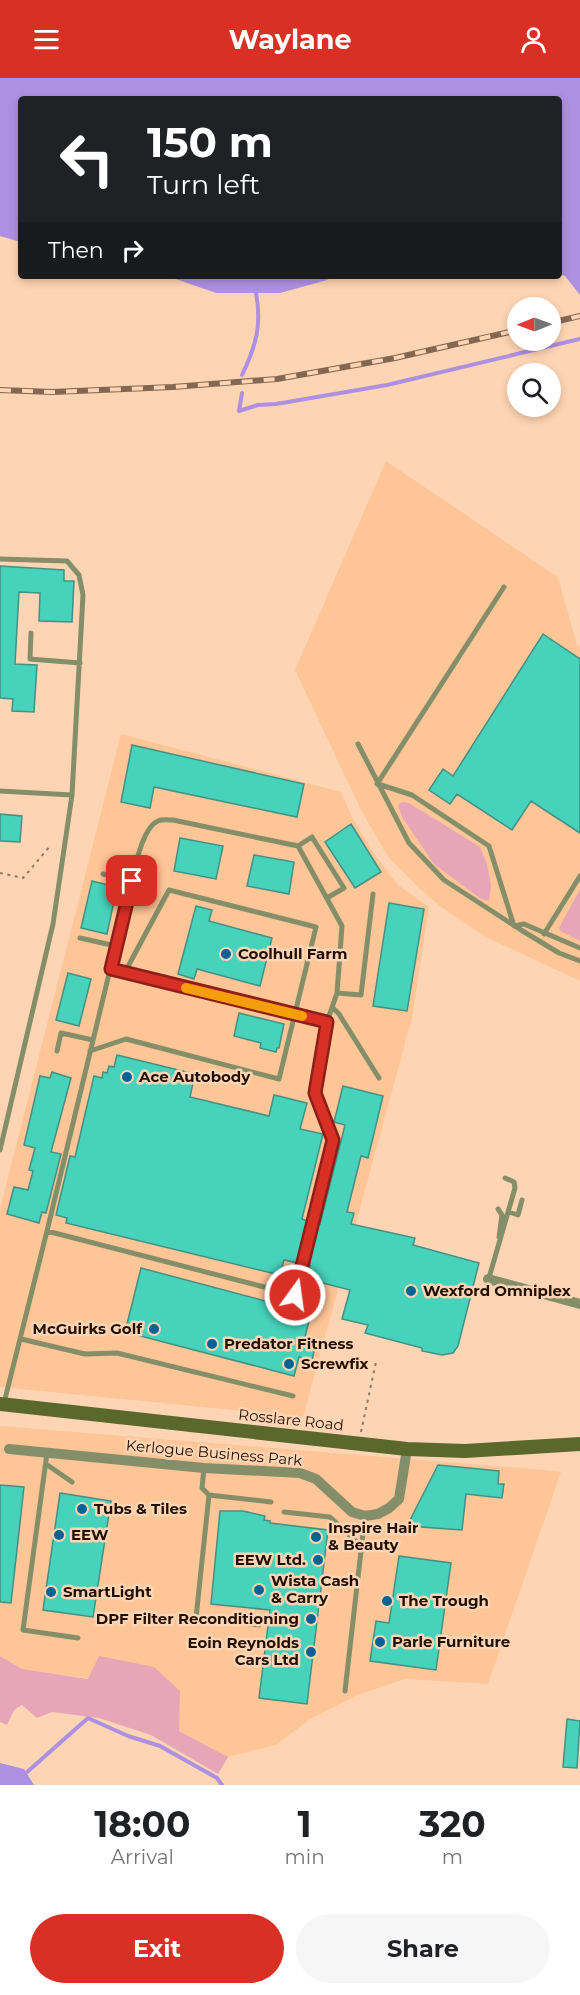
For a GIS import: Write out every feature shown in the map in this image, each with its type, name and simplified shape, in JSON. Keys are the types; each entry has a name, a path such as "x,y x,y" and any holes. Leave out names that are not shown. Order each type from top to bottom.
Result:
{"main road":[{"name":"Rosslare Road","path":"2,1404 407,1449 465,1451 580,1444"}],"street":[{"path":"488,1279 580,1304"},
{"name":"Kerlogue Business Park","path":"4,1449 47,1458 300,1473 316,1479 352,1512 365,1516"},
{"path":"365,1516 378,1514 399,1499 407,1449"}],"lane":[{"path":"0,559 67,561 79,575 83,595 72,795 53,924 0,1150"},
{"path":"377,784 504,587"},
{"path":"31,633 30,660 80,663"},
{"path":"358,744 409,843 444,880 514,927 559,953 580,961"},
{"path":"377,784 412,795 489,846 514,927"},
{"path":"0,791 72,795"},
{"path":"2,1404 48,1231 132,881 148,829 159,820 173,820 298,846 312,837 344,888 327,898"},
{"path":"48,1231 295,1295 333,1140 315,1093 327,1022 336,993 342,926 298,846"},
{"path":"103,874 132,881"},
{"path":"544,934 580,876"},
{"path":"90,1050 126,1039 279,1079 316,927 169,890 125,972"},
{"path":"336,993 361,995 373,894"},
{"path":"514,927 524,924 580,948"},
{"path":"80,938 116,946"},
{"path":"111,969 327,1022"},
{"path":"333,1008 379,1078"},
{"path":"57,1051 61,1033 93,1040"},
{"path":"484,1295 515,1188 514,1182 505,1178"},
{"path":"509,1212 518,1215 522,1200"},
{"path":"498,1209 502,1215 498,1231 499,1239"},
{"path":"21,1339 85,1354 117,1353 293,1396"},
{"path":"47,1458 72,1482"},
{"path":"47,1458 23,1630 78,1638"},
{"path":"204,1468 202,1488 209,1495 271,1502"},
{"path":"209,1495 196,1618 259,1625"},
{"path":"284,1512 330,1517 361,1545"},
{"path":"345,1691 365,1516"}],"path":[{"path":"0,873 23,878 51,845"},
{"path":"362,1426 376,1362"}],"shaded area":[{"path":"0,78 580,78 580,295 562,275 562,96 18,96 18,241 0,236"},
{"path":"176,279 329,279 280,293 216,293"},
{"path":"386,461 558,577 577,645 580,646 580,981 484,936 440,906 388,857 360,808 295,670"},
{"path":"121,734 341,792 352,817 375,855 398,885 429,907 412,1018 303,1417 0,1387 0,1209"},
{"path":"404,802 480,847 487,864 491,885 489,901 481,899 434,864 402,817 398,805"},
{"path":"580,889 580,941 560,931 559,928"},
{"path":"0,1426 561,1472 488,1684 405,1679 358,1695 310,1719 276,1745 228,1757 179,1731 180,1691 22,1669 0,1656"},
{"path":"0,1656 22,1669 88,1679 99,1656 154,1667 180,1691 179,1731 228,1757 218,1774 151,1735 99,1718 52,1712 37,1718 22,1705 14,1710 7,1725 0,1722"},
{"path":"0,1763 24,1769 34,1785 0,1785"}],"building":[{"path":"0,566 64,570 64,581 74,581 72,622 39,621 40,593 19,592 15,664 37,665 34,712 12,711 13,699 0,698"},
{"path":"543,634 580,659 580,833 531,801 512,830 457,794 450,804 429,790 443,769 453,776"},
{"path":"132,745 304,784 297,817 154,787 150,808 121,802"},
{"path":"0,814 22,816 20,842 0,841"},
{"path":"351,824 381,872 355,888 325,842"},
{"path":"180,838 223,846 216,879 174,871"},
{"path":"254,855 294,862 289,894 247,886"},
{"path":"92,881 117,887 107,934 81,928"},
{"path":"389,903 424,909 407,1011 373,1006"},
{"name":"Coolhull Farm","path":"196,906 212,910 209,921 272,938 260,986 197,969 194,979 178,974"},
{"path":"68,973 91,979 79,1026 56,1020"},
{"path":"239,1013 284,1024 276,1052 260,1048 261,1043 234,1036"},
{"path":"117,1055 195,1074 190,1097 269,1116 274,1095 307,1103 300,1129 323,1134 302,1219 308,1221 298,1263 284,1260 280,1275 66,1223 67,1218 56,1215 70,1156 75,1157 94,1076 102,1078 103,1072 107,1073 109,1066 114,1067"},
{"path":"52,1072 71,1078 51,1152 61,1154 46,1213 42,1212 39,1223 7,1214 14,1187 28,1190 33,1171 29,1170 35,1148 24,1145 40,1076 50,1078"},
{"name":"Wexford Omniplex","path":"343,1086 383,1096 368,1158 361,1156 347,1212 354,1213 351,1224 415,1238 413,1245 479,1263 458,1346 453,1353 442,1355 422,1351 422,1348 365,1333 368,1325 342,1319 350,1290 307,1279 310,1266 307,1266 345,1125 334,1122"},
{"path":"141,1268 311,1313 305,1337 317,1340 312,1360 299,1357 294,1376 125,1332"},
{"path":"438,1465 499,1471 498,1484 504,1484 502,1498 466,1494 462,1530 407,1526"},
{"path":"0,1485 24,1487 11,1603 0,1602"},
{"path":"60,1493 111,1501 93,1617 43,1610"},
{"path":"220,1511 243,1511 265,1516 264,1520 270,1523 328,1530 307,1704 259,1698 270,1610 211,1604"},
{"path":"399,1556 451,1563 436,1670 370,1661 376,1621 389,1623"},
{"path":"567,1719 580,1721 577,1768 563,1767"}],"waterway":[{"path":"242,375 257,335 256,293"},
{"path":"242,393 239,411 258,405 387,385 580,339"},
{"path":"26,1773 88,1718 128,1736 160,1746 217,1778 222,1785"}],"railway":[{"path":"561,320 580,316"},
{"path":"0,390 52,392 173,387 277,379 395,358 507,333"}],"slow traffic":[{"path":"186,988 302,1016"}],"place":[{"name":"Coolhull Farm","path":"226,954"},
{"name":"Ace Autobody","path":"127,1077"},
{"name":"Wexford Omniplex","path":"411,1291"},
{"name":"McGuirks Golf","path":"154,1329"},
{"name":"Predator Fitness","path":"212,1344"},
{"name":"Screwfix","path":"289,1364"},
{"name":"Tubs & Tiles","path":"82,1509"},
{"name":"EEW","path":"59,1535"},
{"name":"Inspire Hair & Beauty","path":"316,1537"},
{"name":"EEW Ltd.","path":"318,1560"},
{"name":"Wista Cash & Carry","path":"259,1590"},
{"name":"SmartLight","path":"51,1592"},
{"name":"The Trough","path":"387,1601"},
{"name":"DPF Filter Reconditioning","path":"311,1619"},
{"name":"Parle Furniture","path":"380,1642"},
{"name":"Eoin Reynolds Cars Ltd","path":"311,1652"}],"route":[{"path":"132,881 111,969 327,1022 315,1093 333,1140 295,1295"}]}
